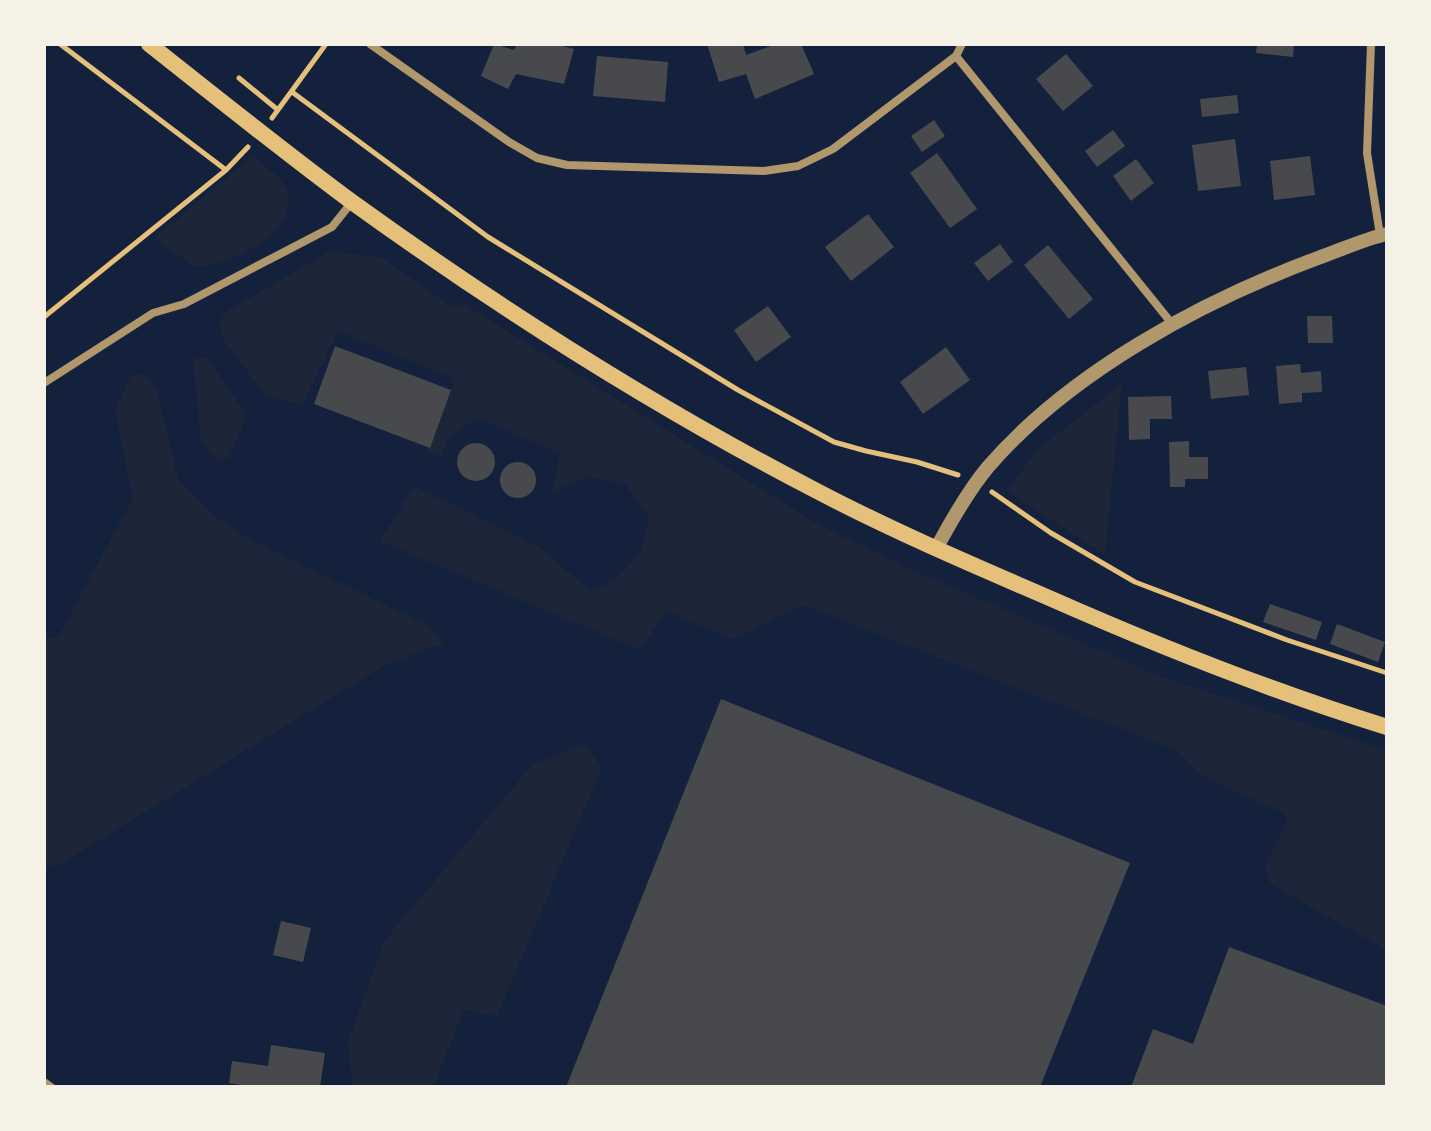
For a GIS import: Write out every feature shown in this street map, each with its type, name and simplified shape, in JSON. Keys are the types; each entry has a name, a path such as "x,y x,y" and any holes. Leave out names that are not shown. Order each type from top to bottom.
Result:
{"main road":[{"path":"149,44 352,202 564,345 722,440 816,491 936,549 1200,662 1387,727"}],"street":[{"path":"370,44 509,142 537,158 567,165 764,171 798,166 833,149 956,56 962,44"},
{"path":"936,549 976,483 1011,443 1067,395 1138,345 1217,301 1384,235 1367,153 1371,44"},
{"path":"956,56 1173,325"},
{"path":"44,383 153,313 184,304 332,227 352,202"},
{"path":"44,1082 51,1087"}],"path":[{"path":"44,317 226,170 60,44"},
{"path":"326,44 292,92 488,237 797,424 834,442 949,470 1002,497 1051,533 1135,582 1287,640 1387,673"},
{"path":"239,78 278,110"}],"shaded area":[{"path":"253,156 278,177 288,192 285,216 270,236 237,257 195,267 154,238"},
{"path":"330,251 382,258 453,308 464,304 816,523 910,569 1161,677 1387,750 1387,950 1270,884 1265,867 1288,818 1202,776 1176,750 804,605 732,639 666,611 641,650 380,541 414,486 538,546 590,591 615,580 641,552 649,517 625,484 588,476 552,492 560,453 478,418 451,435 440,457 428,451 455,379 338,331 302,405 264,394 225,342 219,327 224,313"},
{"path":"207,357 246,418 229,457 218,461 201,440 193,359"},
{"path":"144,374 156,388 178,480 216,517 251,540 425,624 444,643 385,665 62,863 44,867 44,636 57,639 133,498 115,410 131,375"},
{"path":"1122,384 1105,555 1007,490 1038,449"},
{"path":"584,744 602,767 497,1016 464,1010 433,1087 353,1087 348,1041 385,940 531,766"}],"building":[{"path":"494,44 514,50 517,44 556,44 574,49 564,84 516,74 508,89 481,76"},
{"path":"707,44 743,44 746,55 776,44 801,44 814,74 755,99 746,74 719,82"},
{"path":"1257,44 1294,44 1293,57 1256,53"},
{"path":"1066,54 1093,86 1063,111 1036,79"},
{"path":"597,56 668,62 665,102 593,96"},
{"path":"1237,95 1239,113 1202,117 1200,99"},
{"path":"934,120 945,136 922,152 911,136"},
{"path":"1113,130 1125,146 1097,167 1085,151"},
{"path":"1235,139 1241,186 1198,191 1192,145"},
{"path":"937,153 977,209 950,228 910,173"},
{"path":"1310,156 1315,195 1274,200 1270,161"},
{"path":"1136,159 1154,183 1131,201 1113,176"},
{"path":"868,214 894,247 851,281 825,247"},
{"path":"1000,244 1013,262 988,281 974,263"},
{"path":"1048,245 1093,299 1069,319 1024,265"},
{"path":"768,306 791,337 756,362 734,330"},
{"path":"1307,316 1332,316 1333,343 1308,343"},
{"path":"335,346 451,390 430,448 314,404"},
{"path":"946,347 970,380 923,414 900,382"},
{"path":"1300,364 1301,373 1321,371 1322,392 1302,393 1302,402 1279,404 1276,366"},
{"path":"1246,367 1249,395 1211,399 1208,371"},
{"path":"1171,396 1172,419 1150,419 1150,439 1129,440 1128,397"},
{"path":"1189,441 1189,457 1208,457 1208,479 1185,479 1185,487 1170,487 1169,442"},
{"path":"476,443 490,448 495,462 490,476 476,481 462,476 457,462 462,448"},
{"path":"518,462 531,467 536,480 531,493 518,498 505,493 500,480 505,467"},
{"path":"1270,604 1322,622 1316,640 1263,622"},
{"path":"1337,624 1385,642 1378,662 1330,644"},
{"path":"721,699 1130,863 1040,1087 566,1087"},
{"path":"281,921 311,928 303,962 273,955"},
{"path":"1229,947 1387,1006 1387,1087 1131,1087 1153,1029 1193,1044"},
{"path":"271,1045 325,1053 320,1087 254,1087 229,1083 232,1061 268,1066"}]}
